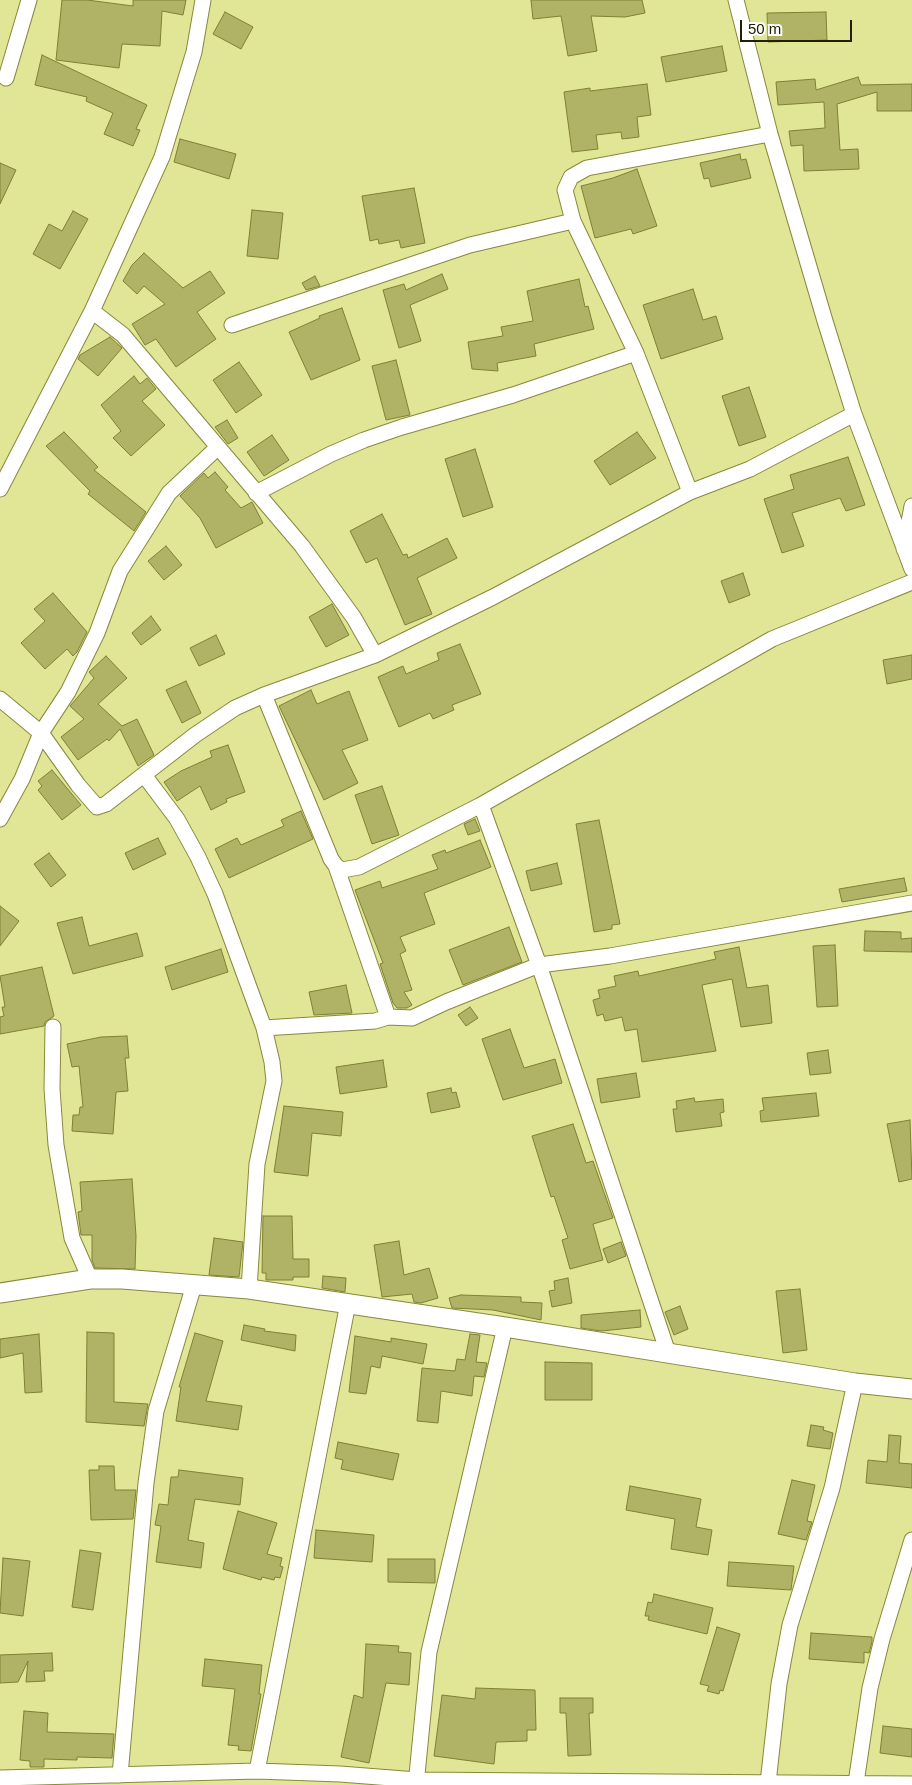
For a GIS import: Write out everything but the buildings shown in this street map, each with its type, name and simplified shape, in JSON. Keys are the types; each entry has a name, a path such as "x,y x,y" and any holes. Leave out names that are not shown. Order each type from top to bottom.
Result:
{"street":[{"path":"6,78 29,0"},
{"path":"0,489 92,311 162,157 194,52 203,0"},
{"path":"736,0 770,134 854,414 912,570"},
{"path":"690,492 636,353 573,221 565,190 571,177 577,172 588,168 770,134"},
{"path":"232,325 470,245 573,221"},
{"path":"92,311 123,335 256,492 328,581 354,618 375,655"},
{"path":"256,492 331,454 364,440 513,395 636,353"},
{"path":"0,699 41,733 96,807 106,804 216,720 264,694 375,655 493,597 690,492 750,469 854,414"},
{"path":"0,819 22,779 41,733 68,692 97,634 120,571 169,493 218,446"},
{"path":"904,550 912,506"},
{"path":"264,694 330,859 342,870 359,867 481,805 772,639 912,582"},
{"path":"144,775 177,819 198,857 218,903 264,1028 274,1082 257,1164 249,1289"},
{"path":"481,805 539,966 668,1353"},
{"path":"336,866 388,1016"},
{"path":"264,1028 375,1021 388,1016 412,1018 446,1002 539,966 619,955 912,903"},
{"path":"53,1027 52,1089 56,1145 72,1238 90,1279"},
{"path":"0,1293 90,1279 122,1279 249,1289 505,1327 855,1383 912,1389"},
{"path":"120,1775 146,1483 156,1411 194,1285"},
{"path":"257,1771 348,1304"},
{"path":"417,1783 429,1652 505,1327"},
{"path":"768,1783 779,1684 790,1626 832,1488 855,1383"},
{"path":"856,1783 870,1688 882,1639 912,1540"},
{"path":"0,1778 257,1771 340,1774 417,1783 912,1784"}]}
